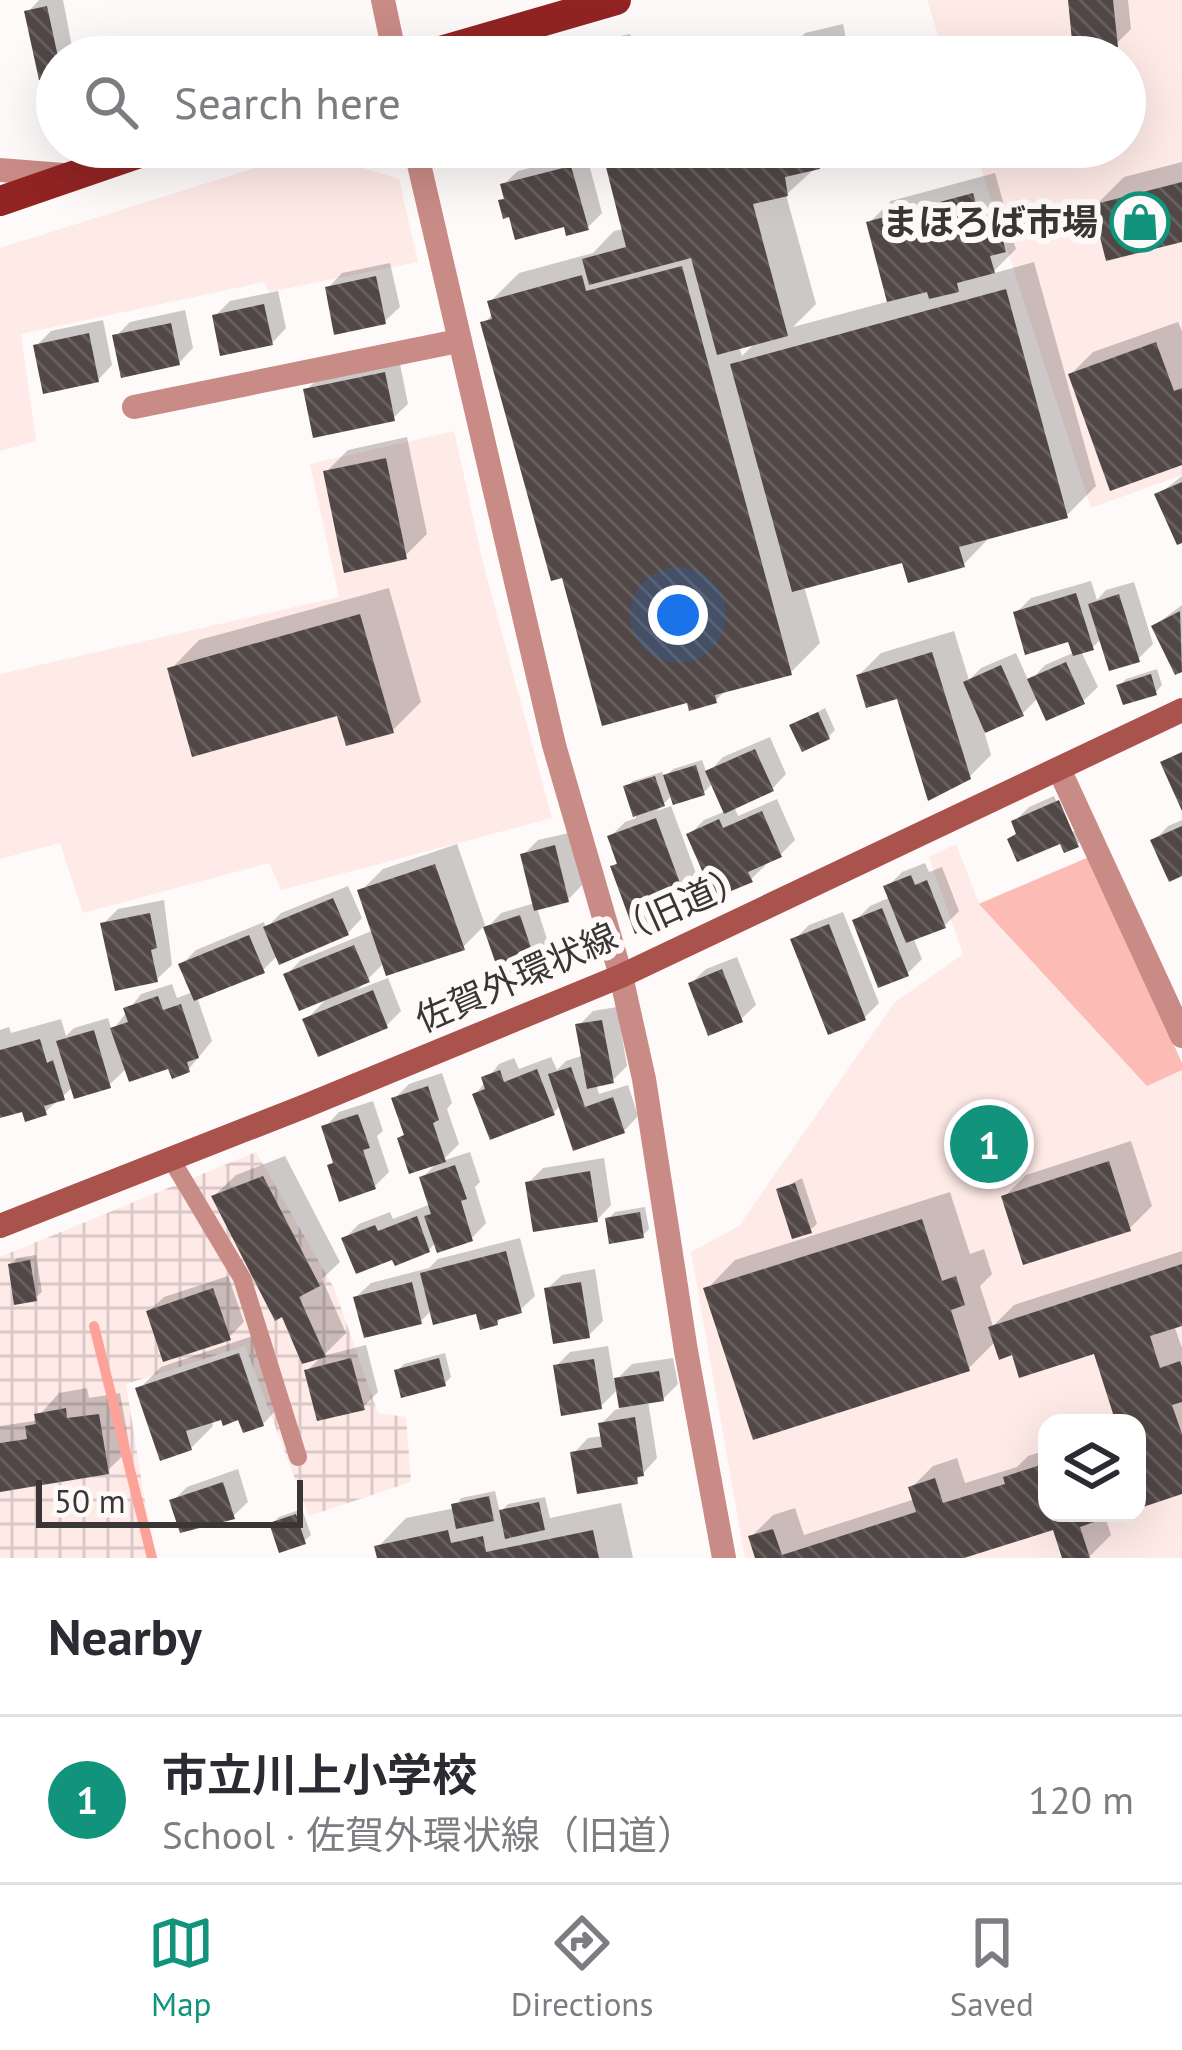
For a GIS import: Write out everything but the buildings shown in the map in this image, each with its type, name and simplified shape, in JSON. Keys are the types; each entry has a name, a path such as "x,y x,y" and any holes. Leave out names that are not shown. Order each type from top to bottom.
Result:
{"main road":[{"path":"492,36 616,0"},
{"path":"0,201 98,168"}],"street":[{"path":"383,0 391,36"},
{"path":"420,168 554,745 621,976 652,1125 724,1558"},
{"path":"0,170 75,176"},
{"path":"134,407 458,340"},
{"name":"佐賀外環状線（旧道）","path":"0,1226 621,976 1182,710"},
{"path":"1059,770 1182,1036"}],"lane":[{"path":"171,1159 242,1278 298,1457"}],"shaded area":[{"path":"927,0 1182,0 1182,475 1091,508 981,168 1146,168 1146,36 938,36"},
{"path":"254,168 363,168 399,179 418,262 269,292 264,282 21,334 36,441 0,451 0,248"},
{"path":"454,431 483,563 552,818 281,890 269,863 83,913 60,843 0,859 0,674 339,597 310,464"},
{"path":"956,844 979,903 1089,857 1182,1063 1182,1558 745,1558 691,1252 739,1226 894,1003 963,954 929,857"},
{"path":"1089,857 1182,1063 1182,1070 1147,1086 979,904"},
{"path":"256,1152 334,1288 378,1413 406,1417 411,1482 309,1516 245,1346 126,1384 154,1558 0,1558 0,1257"}],"waterway":[{"path":"94,1326 152,1558"}],"place":[{"name":"まほろば市場","path":"1140,222"},
{"name":"市立川上小学校","path":"989,1144"}]}
